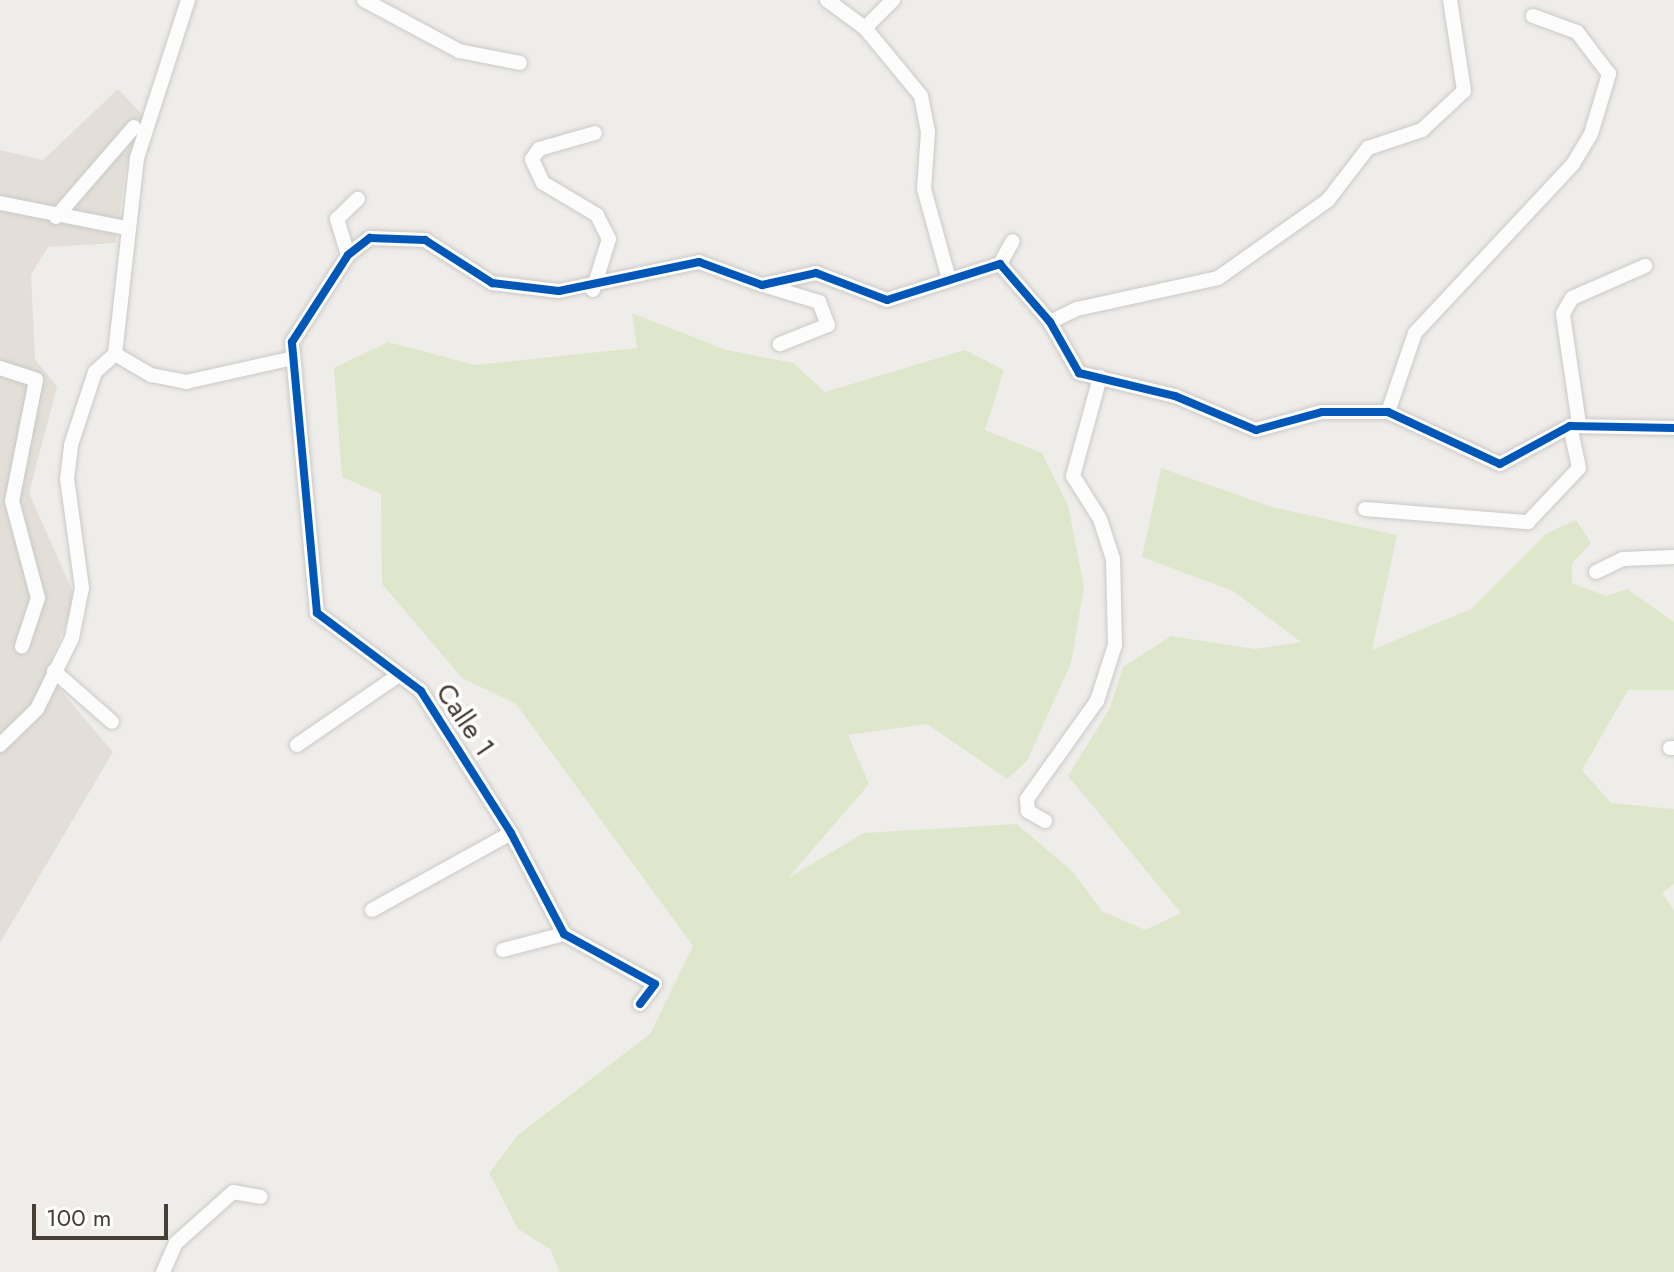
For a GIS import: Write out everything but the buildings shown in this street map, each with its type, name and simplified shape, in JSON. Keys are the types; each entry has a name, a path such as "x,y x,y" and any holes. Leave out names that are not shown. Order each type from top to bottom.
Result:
{"street":[{"path":"0,745 37,709 72,638 82,588 67,479 71,445 95,372 115,354 126,228 137,158 188,0"},
{"path":"364,0 459,51 520,63"},
{"path":"827,0 865,28 921,96 928,131 924,189 949,279"},
{"path":"865,28 893,0"},
{"path":"1050,322 1077,309 1218,278 1328,200 1368,148 1422,130 1464,91 1450,0"},
{"path":"1388,412 1415,333 1573,164 1591,134 1609,74 1577,32 1533,16"},
{"path":"56,217 134,127"},
{"path":"593,290 609,239 597,215 543,183 532,159 539,149 595,133"},
{"path":"348,255 337,219 358,199"},
{"path":"0,203 56,217 126,228"},
{"path":"115,354 151,375 186,382 293,358 301,326 348,255 392,234 452,253 492,283 593,290 699,262 819,302 828,325 780,344"},
{"path":"762,285 816,273 887,300 1000,264 1013,241"},
{"path":"1000,264 1050,322 1079,373 1175,396 1256,430 1322,412 1388,412 1500,464 1575,425 1674,428"},
{"path":"1365,509 1528,522 1579,468 1563,314 1572,298 1645,266"},
{"name":"Calle 1","path":"293,358 317,613 421,691 511,833 564,934"},
{"path":"0,368 36,380 12,501 38,598 22,646"},
{"path":"1045,821 1028,811 1027,799 1097,701 1115,645 1113,559 1073,476 1100,377"},
{"path":"1596,572 1623,559 1674,557"},
{"path":"54,671 112,722"},
{"path":"297,745 399,675"},
{"path":"372,910 511,833"},
{"path":"503,950 564,934 655,984 640,1004"},
{"path":"163,1272 176,1243 233,1192 261,1197"}],"shaded area":[{"path":"118,89 143,115 125,171 116,243 48,247 31,275 35,359 57,387 29,493 76,599 46,673 113,752 0,943 0,150 43,160"}],"green space":[{"path":"632,313 726,350 793,363 825,392 965,350 1004,370 985,430 1042,453 1068,505 1084,587 1071,663 1027,761 1007,779 927,724 848,735 869,784 788,878 864,833 1017,824 1072,871 1102,911 1145,930 1181,913 1068,776 1110,708 1123,667 1171,636 1255,649 1301,642 1233,591 1142,557 1161,468 1272,507 1397,535 1372,650 1471,609 1546,534 1576,520 1591,543 1572,563 1572,583 1606,596 1627,589 1674,622 1674,690 1628,690 1582,770 1611,803 1674,809 1674,884 1662,893 1674,910 1674,1272 560,1272 550,1249 518,1229 489,1173 518,1135 650,1034 693,946 516,704 462,678 382,584 381,494 342,477 334,368 388,342 475,365 637,348"}],"cycle path":[{"path":"640,1004 655,984 564,934 511,833 421,691 317,613 292,342 348,255 370,238 425,240 492,283 559,291 699,262 762,285 816,273 887,300 1000,264 1050,322 1079,373 1175,396 1256,430 1322,412 1388,412 1500,464 1570,426 1674,428"}]}
